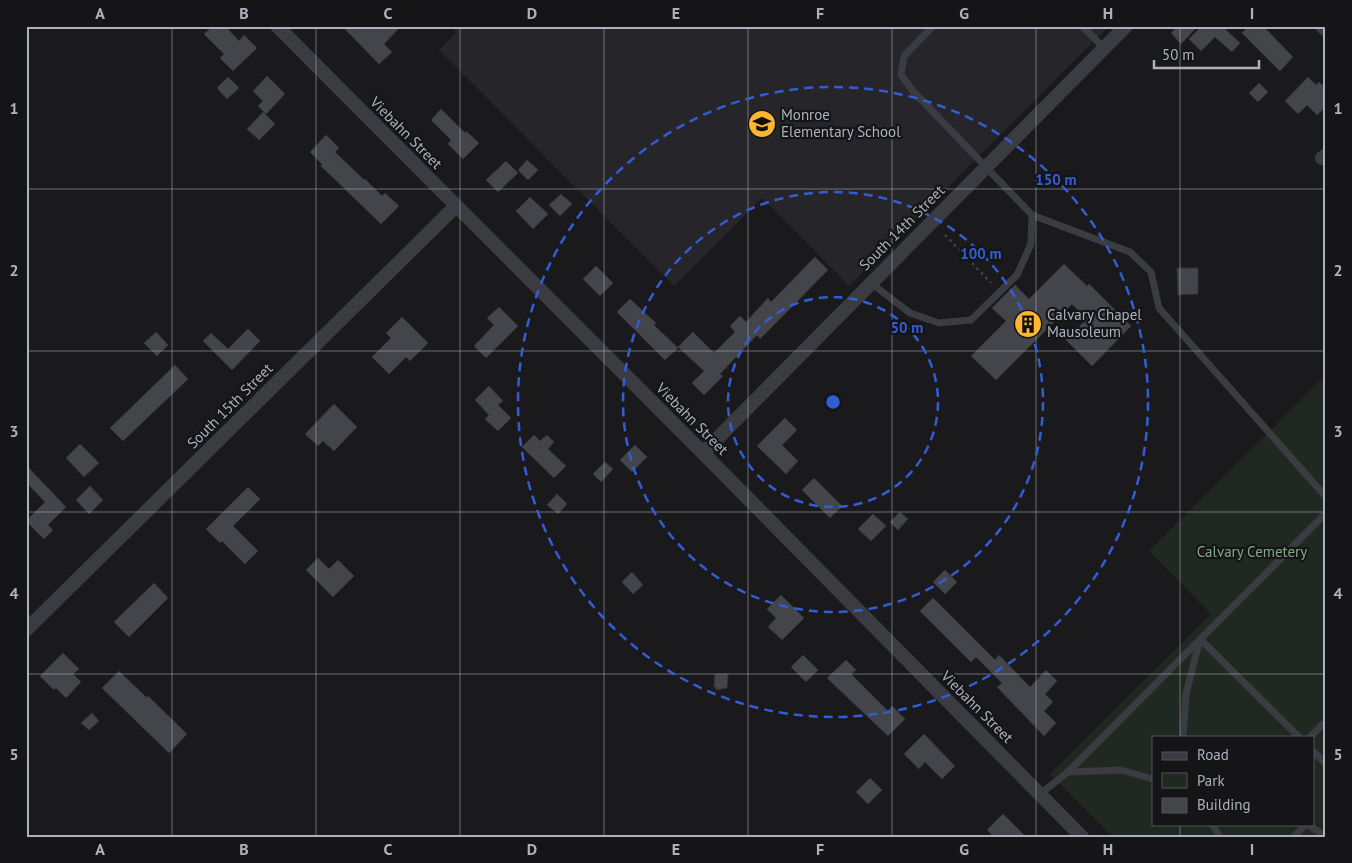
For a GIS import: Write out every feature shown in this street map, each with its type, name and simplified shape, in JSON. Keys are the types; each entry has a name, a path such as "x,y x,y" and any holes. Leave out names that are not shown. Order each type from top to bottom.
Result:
{"street":[{"name":"Viebahn Street","path":"277,26 703,452 1082,837"},
{"name":"South 14th Street","path":"703,452 1126,26"},
{"path":"1322,26 1326,30"},
{"name":"South 15th Street","path":"26,630 456,206"}],"lane":[{"path":"933,26 904,56 901,75 913,91 1032,215 1130,252 1152,272 1159,308 1326,497"},
{"path":"1082,26 1104,48"},
{"path":"871,283 910,313 939,323 971,320 1017,275 1031,244 1032,215"},
{"path":"1040,794 1068,772 1326,513"},
{"path":"1183,736 1186,694 1200,639"},
{"path":"1200,639 1298,736"},
{"path":"1311,736 1326,721"},
{"path":"1314,752 1326,764"},
{"path":"1068,772 1121,770 1152,779"},
{"path":"1213,826 1220,837"},
{"path":"1294,837 1304,826"},
{"path":"1309,826 1326,836"}],"path":[{"path":"945,235 991,283"}],"shaded area":[{"name":"Monroe Elementary School","path":"450,26 1109,26 849,286 762,198 674,286 439,50 456,33"}],"green space":[{"name":"Calvary Cemetery","path":"1326,375 1326,837 1113,837 1050,774 1211,614 1149,551"}],"building":[{"path":"213,26 225,26 239,41 244,35 257,48 233,71 220,58 224,54 204,34"},
{"path":"342,26 401,26 384,44 392,52 379,64"},
{"path":"1178,26 1198,26 1181,44 1171,33"},
{"path":"1202,26 1226,26 1224,28 1240,43 1232,52 1215,37 1201,51 1189,39"},
{"path":"1249,26 1263,26 1293,57 1280,71 1242,33"},
{"path":"267,76 285,94 266,114 258,106 263,101 253,91"},
{"path":"228,77 239,88 227,99 217,88"},
{"path":"1308,77 1316,85 1319,82 1326,88 1326,107 1317,115 1307,105 1298,114 1285,101"},
{"path":"1259,83 1268,92 1258,102 1249,93"},
{"path":"441,109 465,133 466,131 479,143 463,159 448,144 451,140 431,120"},
{"path":"263,112 275,124 259,140 247,129"},
{"path":"326,135 339,148 335,152 382,196 385,193 399,206 381,224 321,166 322,164 310,152"},
{"path":"527,160 538,170 528,180 518,170"},
{"path":"506,161 518,173 498,192 486,180"},
{"path":"561,194 572,204 560,216 549,205"},
{"path":"530,197 548,214 533,229 516,211"},
{"path":"815,257 828,270 760,339 757,335 720,374 723,376 704,395 692,383 704,371 678,347 693,332 714,353 735,332 730,326 740,316 746,322 768,298 771,302"},
{"name":"Calvary Chapel Mausoleum","path":"1064,264 1087,286 1089,284 1131,326 1092,366 1066,340 1087,319 1072,304 996,380 971,356 1006,321 992,308 1015,285 1029,299"},
{"path":"596,266 613,283 600,296 583,279"},
{"path":"1177,268 1198,268 1198,294 1178,295"},
{"path":"630,299 656,323 654,325 678,348 665,360 617,312"},
{"path":"499,307 518,326 486,358 474,346 494,325 487,318"},
{"path":"402,317 428,343 410,361 406,357 389,374 372,357 391,338 386,333"},
{"path":"248,329 260,341 232,370 203,341 211,333 228,349"},
{"path":"156,332 168,345 157,356 144,343"},
{"path":"175,365 188,379 123,441 110,428"},
{"path":"489,386 503,401 498,405 511,418 498,431 485,419 489,415 475,400"},
{"path":"334,404 357,427 334,451 323,441 318,446 305,434"},
{"path":"785,418 797,430 782,445 798,461 786,474 757,446"},
{"path":"534,435 540,441 547,435 554,442 548,449 566,466 554,478 522,447"},
{"path":"80,444 99,463 84,477 66,458"},
{"path":"635,445 647,457 632,472 620,460"},
{"path":"605,462 613,469 601,482 593,474"},
{"path":"26,465 66,507 48,525 53,530 44,539 26,521 45,502 26,482"},
{"path":"814,478 842,506 830,518 802,490"},
{"path":"90,486 103,500 89,514 76,500"},
{"path":"248,487 260,499 233,526 258,551 245,564 222,541 220,543 206,529"},
{"path":"557,494 567,504 558,514 547,505"},
{"path":"900,512 908,519 898,530 890,522"},
{"path":"873,514 886,526 871,541 858,529"},
{"path":"318,558 329,569 338,560 354,576 333,597 306,570"},
{"path":"945,570 957,582 945,594 933,582"},
{"path":"632,572 643,585 633,594 622,582"},
{"path":"154,583 168,598 129,637 114,622"},
{"path":"781,595 804,618 782,640 768,627 776,618 767,609"},
{"path":"933,598 995,660 999,655 1030,687 1046,670 1057,681 1045,694 1053,702 1044,711 1056,723 1044,736 997,687 1002,683 976,657 971,662 920,611"},
{"path":"63,653 79,669 73,674 81,682 66,698 56,688 54,690 40,676"},
{"path":"803,655 818,670 806,682 791,667"},
{"path":"846,660 856,670 851,674 888,711 892,706 905,719 888,736 827,678"},
{"path":"119,671 187,734 169,753 102,688"},
{"path":"715,674 728,674 727,688 716,690 716,687 714,687"},
{"path":"92,713 99,721 89,730 81,723"},
{"path":"924,734 955,766 942,779 925,762 919,769 904,754"},
{"path":"870,778 882,790 868,804 856,792"},
{"path":"1003,814 1026,837 994,837 987,830"}],"place":[{"name":"Monroe Elementary School","path":"762,124"},
{"name":"Calvary Chapel Mausoleum","path":"1028,324"}]}
